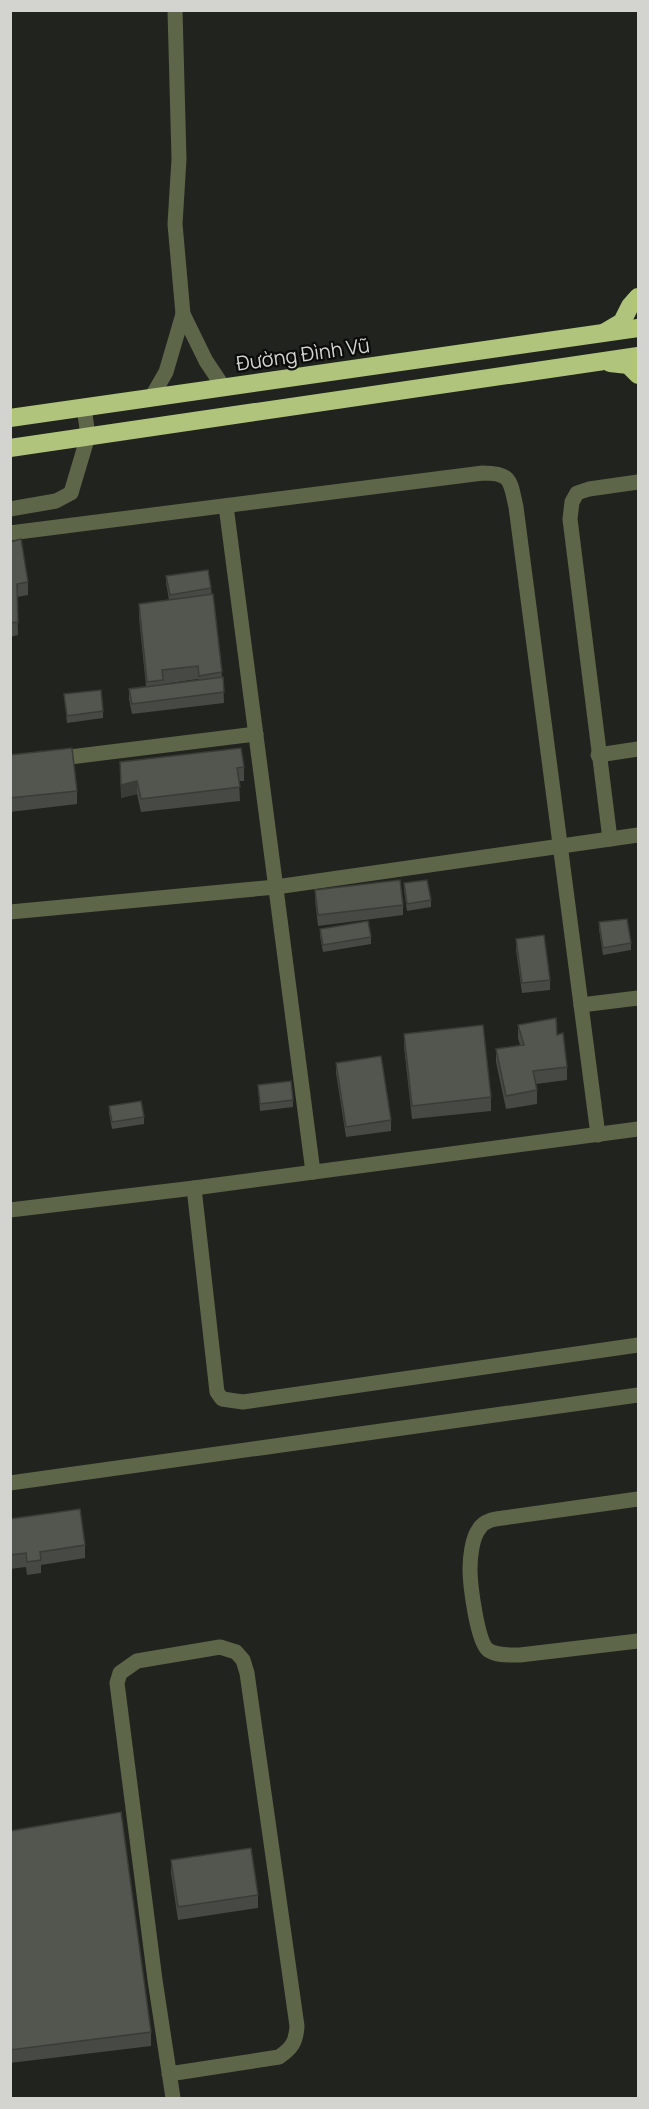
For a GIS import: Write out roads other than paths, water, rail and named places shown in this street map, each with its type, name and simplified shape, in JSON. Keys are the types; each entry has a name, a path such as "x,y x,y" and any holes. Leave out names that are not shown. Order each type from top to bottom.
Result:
{"highway":[{"name":"Đường Đình Vũ","path":"602,333 622,322 630,306 639,297"},
{"name":"Đường Đình Vũ","path":"10,418 639,328"},
{"path":"10,448 639,356"},
{"path":"602,362 628,365 639,375"}],"lane":[{"path":"151,398 166,372 183,314 175,202 179,159 175,10"},
{"path":"183,314 206,361 224,388"},
{"path":"10,509 56,501 71,493 88,436 84,407"},
{"path":"10,533 483,473 498,473 507,478 512,487 516,507 598,1135"},
{"path":"610,839 570,519 572,502 577,493 589,489 639,482"},
{"path":"226,507 314,1172"},
{"path":"34,762 256,734"},
{"path":"598,755 639,749"},
{"path":"10,912 276,887 639,835"},
{"path":"581,1005 639,998"},
{"path":"10,1210 639,1129"},
{"path":"194,1188 217,1392 222,1399 243,1402 639,1345"},
{"path":"10,1483 639,1395"},
{"path":"639,1498 485,1522 479,1528 474,1541 470,1569 478,1632 489,1651 520,1655 639,1641"},
{"path":"169,2074 279,2057 291,2049 296,2038 297,2026 247,1673 243,1660 236,1652 220,1647 137,1661 120,1673 117,1683 117,1702 169,2074 173,2098"}]}
